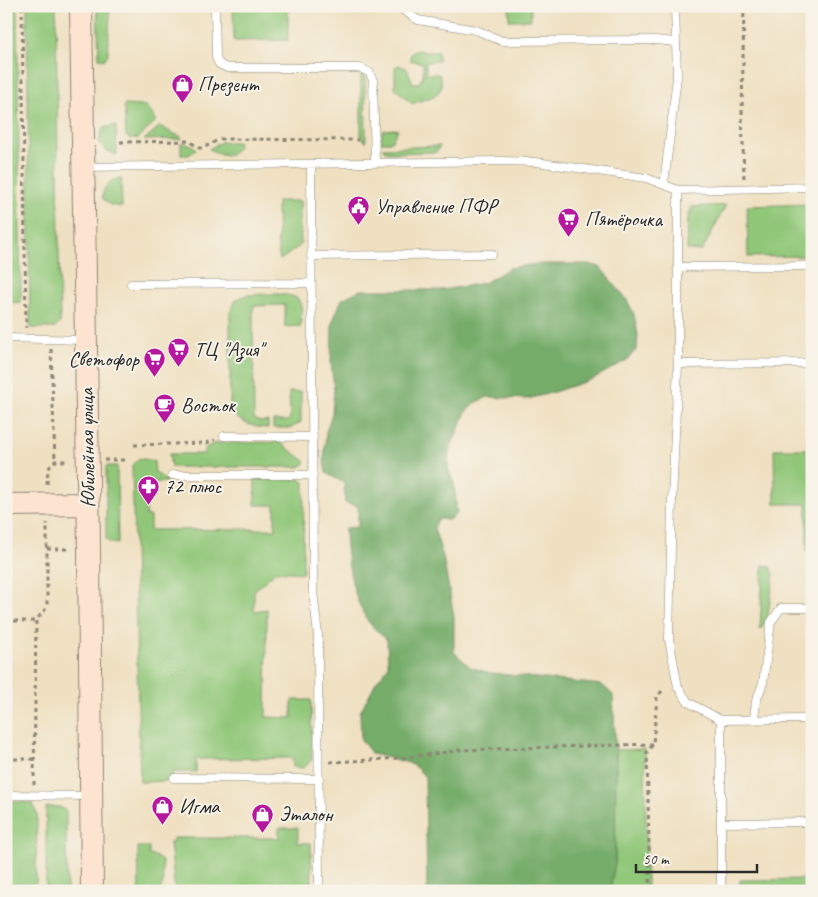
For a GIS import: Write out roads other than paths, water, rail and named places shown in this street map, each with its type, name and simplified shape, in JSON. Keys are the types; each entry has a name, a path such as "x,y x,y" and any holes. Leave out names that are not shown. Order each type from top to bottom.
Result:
{"main road":[{"name":"Юбилейная улица","path":"81,6 92,891"},
{"path":"6,505 88,504"}],"lane":[{"path":"215,6 216,58 219,64 227,68 360,68 369,72 373,80 375,163"},
{"path":"396,6 418,20 476,30 502,41 656,40 675,42"},
{"path":"664,184 677,77 675,6"},
{"path":"83,167 500,161 536,162 646,178 678,190 812,187"},
{"path":"311,164 312,591 318,636 318,891"},
{"path":"678,190 678,364 672,501 669,639 678,687 688,702 721,720 812,718"},
{"path":"311,256 492,254"},
{"path":"678,267 812,266"},
{"path":"131,284 311,284"},
{"path":"6,338 86,340"},
{"path":"678,364 812,363"},
{"path":"224,436 312,438"},
{"path":"172,475 312,475"},
{"path":"754,719 756,701 763,683 771,622 781,608 812,608"},
{"path":"721,720 721,891"},
{"path":"174,778 319,779"},
{"path":"6,794 91,796"},
{"path":"721,823 812,822"}],"place":[{"name":"Презент","path":"182,103"},
{"name":"Управление ПФР","path":"359,225"},
{"name":"Пятёрочка","path":"569,238"},
{"name":"ТЦ \"Азия\"","path":"178,368"},
{"name":"Светофор","path":"155,378"},
{"name":"Восток","path":"165,424"},
{"name":"72 плюс","path":"148,505"},
{"name":"Игма","path":"163,825"},
{"name":"Эталон","path":"263,833"}]}
